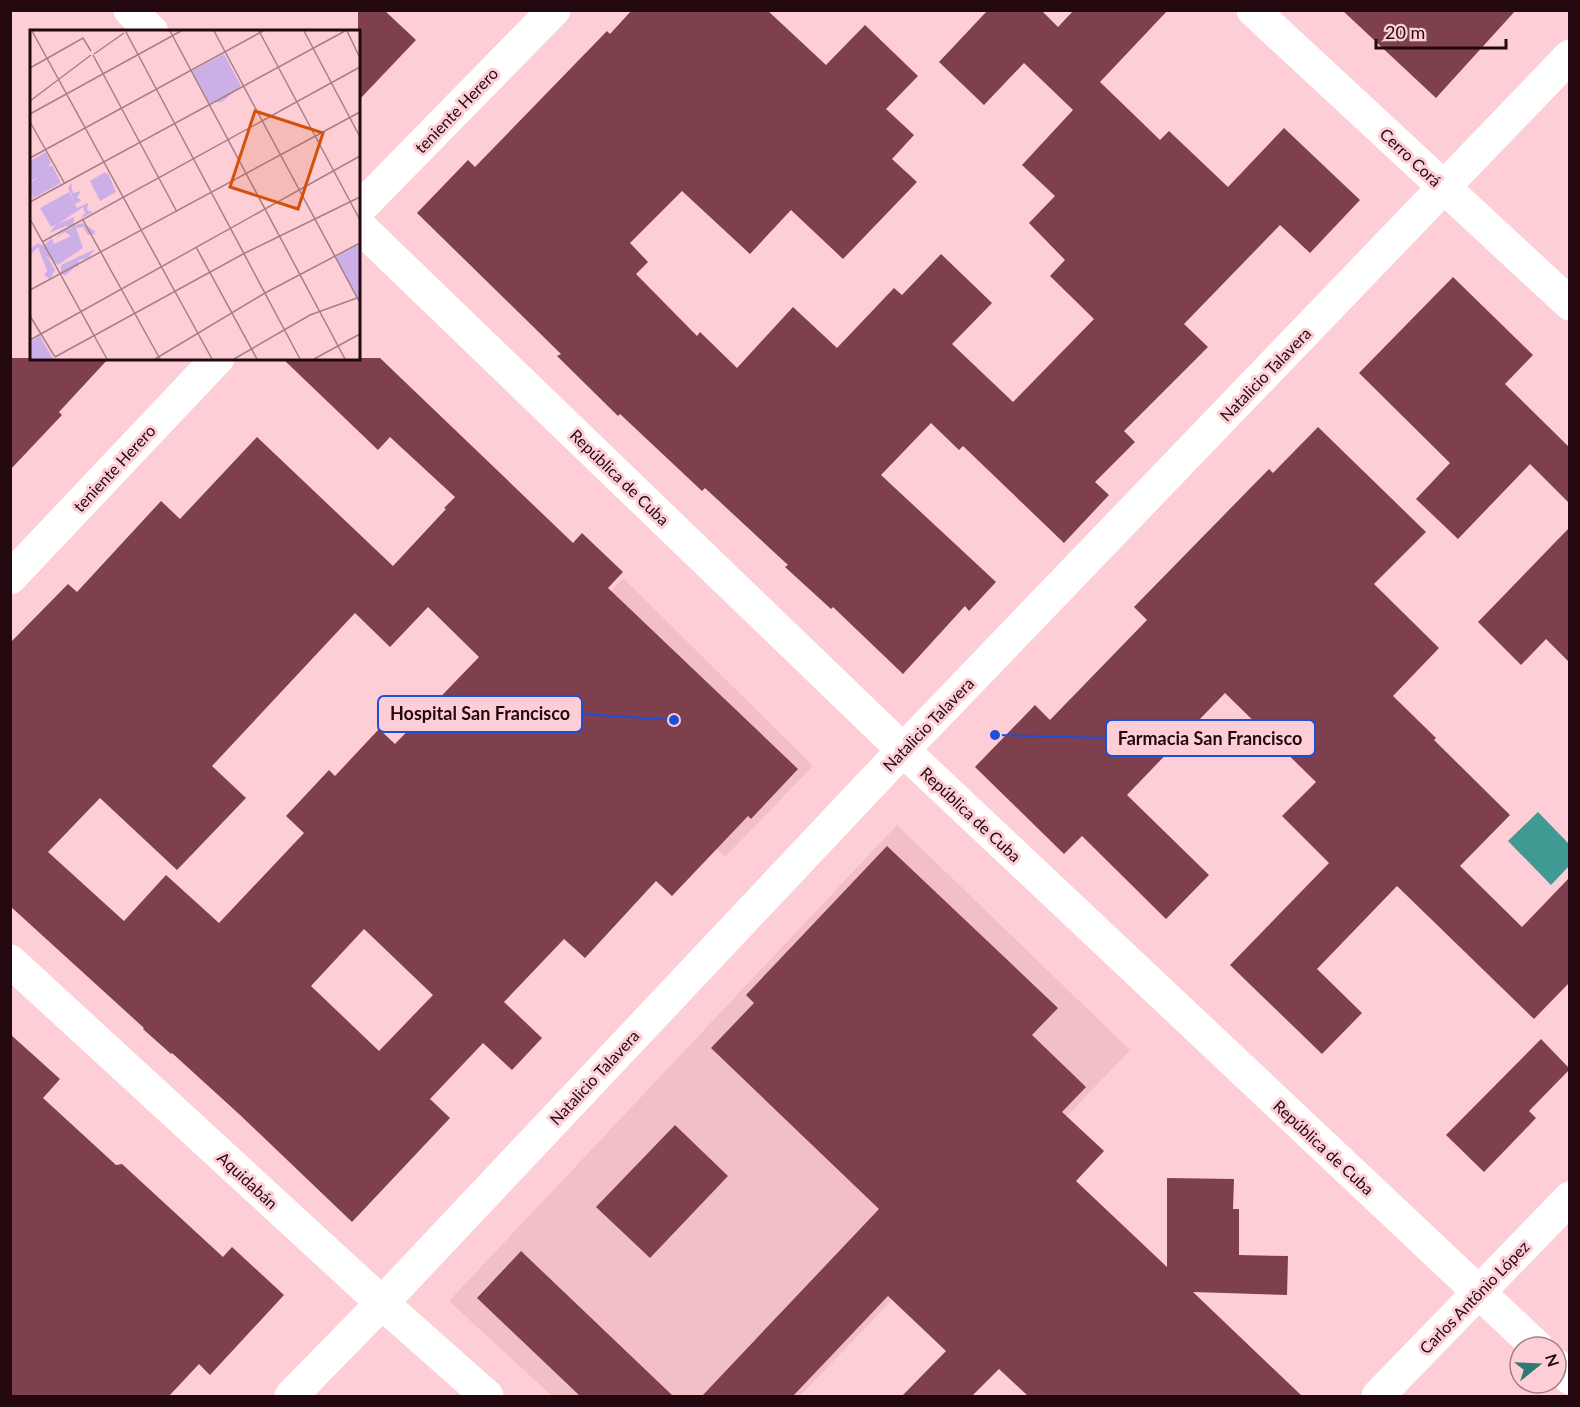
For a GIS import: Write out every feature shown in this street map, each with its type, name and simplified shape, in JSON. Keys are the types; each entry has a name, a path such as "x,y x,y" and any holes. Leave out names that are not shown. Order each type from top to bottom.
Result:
{"street":[{"path":"130,10 150,30"},
{"name":"teniente Herero","path":"360,208 554,10"},
{"name":"Cerro Corá","path":"1253,10 1569,304"},
{"name":"Natalicio Talavera","path":"291,1396 382,1303 903,750 1569,56"},
{"name":"República de Cuba","path":"360,227 903,750 1524,1335"},
{"name":"teniente Herero","path":"10,578 216,360"},
{"name":"Aquidabán","path":"10,961 382,1303 488,1396"},
{"name":"Carlos Antônio López","path":"1378,1396 1569,1198"}],"shaded area":[{"path":"623,578 813,766 725,857 534,675"},
{"path":"897,825 1130,1050 800,1396 552,1396 449,1301"}],"water":[{"path":"1538,812 1569,844 1569,866 1551,885 1508,841"}],"building":[{"path":"358,10 384,10 416,40 360,99 360,30 358,30"},
{"path":"632,10 767,10 826,65 865,25 918,76 886,109 914,135 892,159 917,182 843,259 791,210 750,254 682,191 630,243 648,262 636,274 697,336 700,332 737,368 793,307 837,348 894,288 902,295 941,254 992,303 952,344 1013,402 1094,319 1050,276 1065,260 1029,223 1055,196 1022,165 1073,110 1024,63 984,105 939,62 988,10 1041,10 1058,27 1074,10 1168,10 1100,82 1160,140 1169,131 1228,187 1284,128 1360,200 1310,253 1280,225 1184,324 1208,347 1124,431 1135,442 1095,482 1109,495 1064,543 963,446 959,450 931,423 881,475 996,582 969,611 965,606 903,674 833,607 831,609 785,567 788,565 705,488 702,491 620,414 618,416 557,356 561,354 417,213 468,160 475,167 607,31 610,34"},
{"path":"1342,10 1516,10 1436,98"},
{"path":"1453,277 1533,355 1505,384 1569,447 1569,503 1530,464 1458,539 1416,499 1450,463 1359,373"},
{"path":"10,358 107,360 59,412 62,415 10,470"},
{"path":"380,358 573,543 582,533 623,572 608,588 798,769 751,819 748,816 672,896 656,881 585,958 564,939 504,1002 542,1038 512,1070 483,1043 430,1099 450,1118 352,1222 239,1114 10,906 10,643 68,584 77,592 161,501 180,519 257,437 393,566 455,497 390,437 378,450 284,360","holes":["428,607 479,657 395,744 379,729 335,776 329,770 286,816 304,833 219,923 166,875 124,921 48,852 100,798 177,870 246,798 212,766 355,613 390,647","364,929 433,995 379,1051 311,986"]},
{"path":"1318,427 1426,532 1374,584 1439,648 1393,696 1510,815 1460,866 1522,927 1569,878 1569,983 1534,1019 1397,886 1317,969 1362,1013 1322,1054 1230,965 1329,863 1282,816 1316,782 1225,693 1127,795 1209,875 1166,919 1082,836 1064,854 975,767 1035,705 1050,720 1147,620 1134,607 1269,469 1273,473"},
{"path":"1569,528 1569,662 1546,639 1521,665 1478,622"},
{"path":"887,846 1058,1008 1032,1035 1086,1087 1062,1112 1104,1151 1076,1181 1167,1267 1167,1178 1234,1179 1233,1209 1239,1209 1239,1255 1288,1256 1287,1295 1193,1292 1302,1396 1028,1396 999,1369 972,1396 902,1396 946,1351 888,1296 793,1396 702,1396 879,1209 711,1048 754,1003 746,995"},
{"path":"10,1034 60,1079 43,1098 116,1165 122,1164 223,1257 232,1247 284,1295 210,1375 199,1364 169,1396 10,1396"},
{"path":"1541,1039 1569,1070 1529,1111 1536,1118 1484,1172 1446,1135"},
{"path":"675,1125 728,1176 650,1258 596,1207"},
{"path":"521,1251 673,1396 580,1396 477,1298"}],"place":[{"name":"Hospital San Francisco","path":"674,720"},
{"name":"Farmacia San Francisco","path":"995,735"}]}
